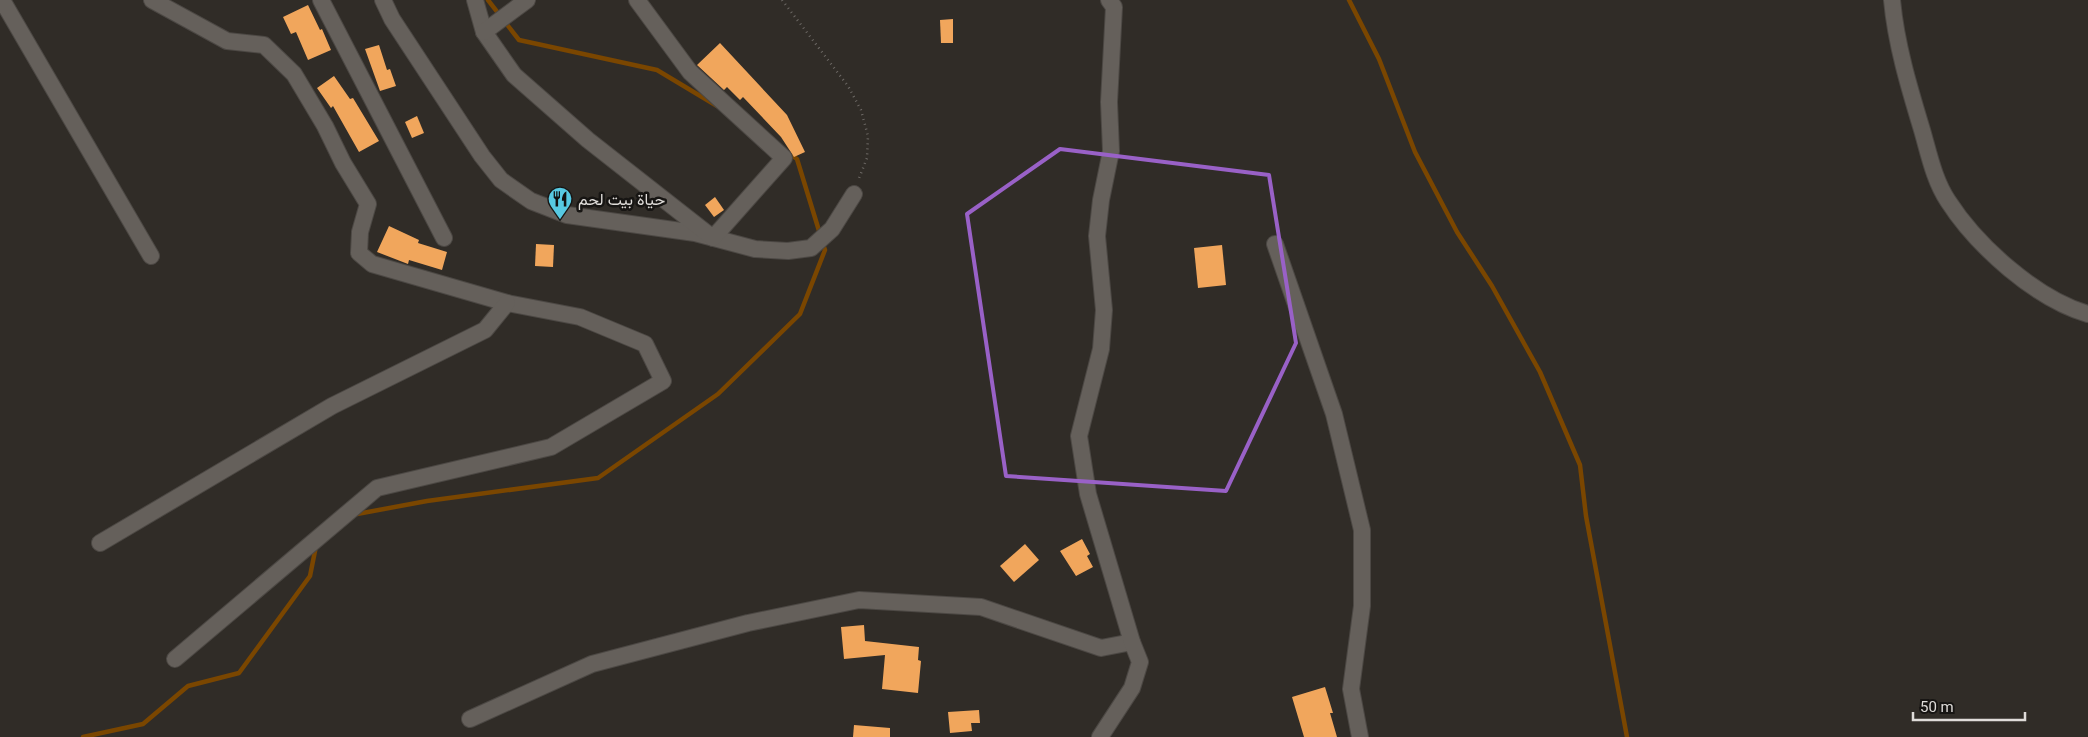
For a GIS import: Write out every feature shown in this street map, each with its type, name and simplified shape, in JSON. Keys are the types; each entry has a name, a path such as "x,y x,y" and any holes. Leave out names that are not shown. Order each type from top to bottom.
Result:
{"street":[{"path":"2,0 151,256"},
{"path":"152,0 226,41 264,45 294,74 368,204 360,232 359,253 372,264 507,303 580,318 645,344 663,381 552,447 377,488 175,659"},
{"path":"322,0 444,238"},
{"path":"383,0 392,19 482,156 502,180 531,201 567,215 694,233 755,249 788,251 811,248 832,229 854,194"},
{"path":"475,0 484,32 514,75 588,140 712,238"},
{"path":"484,32 527,0"},
{"path":"637,0 690,72 784,158 712,238"},
{"path":"1100,737 1132,688 1140,662 1132,642 1088,494 1079,436 1101,349 1104,310 1097,236 1101,200 1111,151 1109,102 1114,7 1109,0"},
{"path":"1892,0 1895,27 1910,87 1935,175 1947,200 1968,227 2009,268 2042,293 2088,314"},
{"path":"1275,244 1334,414 1362,530 1362,606 1351,689 1360,737"},
{"path":"100,543 332,406 485,330 507,303"},
{"path":"470,719 592,664 748,623 859,600 981,607 1101,648 1132,642"}],"path":[{"path":"782,0 833,65 848,86 861,110 868,136 867,158 854,194"}],"highlighted area":[{"path":"1060,149 1269,175 1296,343 1226,491 1006,476 967,214"}],"building":[{"path":"308,5 320,30 322,29 331,50 308,60 296,32 291,34 283,17"},
{"path":"953,19 953,43 941,43 940,20"},
{"path":"720,43 787,115 805,152 794,157 781,137 743,97 740,100 727,87 724,90 697,65"},
{"path":"379,45 387,70 390,69 396,86 380,91 365,49"},
{"path":"334,76 350,99 353,98 379,141 359,152 333,106 331,108 317,88"},
{"path":"417,116 424,133 412,138 405,122"},
{"path":"715,197 724,210 714,217 705,205"},
{"path":"389,226 419,240 418,243 447,252 442,270 409,260 408,264 377,252"},
{"path":"536,244 554,245 553,267 535,266"},
{"path":"1222,245 1226,285 1198,288 1194,248"},
{"path":"1082,539 1090,554 1087,556 1093,567 1076,576 1060,551"},
{"path":"1025,544 1039,560 1014,582 1000,566"},
{"path":"864,625 865,641 919,647 918,660 921,661 918,693 882,689 885,655 844,659 841,627"},
{"path":"1325,687 1333,713 1330,713 1337,737 1304,737 1292,697"},
{"path":"979,710 980,723 971,723 972,731 950,733 948,712"},
{"path":"854,725 890,728 890,737 853,737"}],"waterway":[{"path":"488,0 519,40 657,70 717,106"},
{"path":"1349,0 1379,59 1415,152 1457,232 1492,286 1540,372 1580,465 1586,516 1627,737"},
{"path":"788,153 797,159 820,234"},
{"path":"357,514 427,501 598,478 718,394 800,314 825,250 822,241"},
{"path":"83,737 143,724 188,686 239,673 310,576 316,546"}],"place":[{"name":"حياة بيت لحم","path":"560,220"}]}
